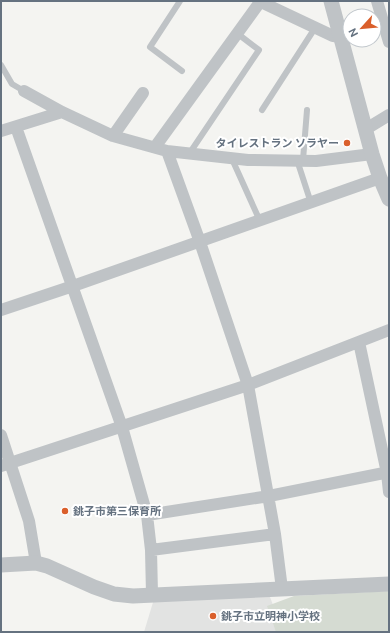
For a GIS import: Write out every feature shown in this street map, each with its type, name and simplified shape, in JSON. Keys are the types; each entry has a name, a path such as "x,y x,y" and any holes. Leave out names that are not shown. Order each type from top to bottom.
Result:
{"street":[{"path":"161,149 259,1 333,36 342,37 332,1"},
{"path":"377,1 389,42"},
{"path":"345,48 372,154 389,199"},
{"path":"24,91 62,112 113,136 161,149 232,159 316,161 372,154"},
{"path":"113,136 143,93"},
{"path":"1,131 62,112"},
{"path":"366,129 389,115"},
{"path":"16,127 122,427 147,515 151,550 152,594"},
{"path":"161,149 200,242 248,385 275,534 282,589"},
{"path":"1,310 200,242 380,178"},
{"path":"6,465 248,385 389,330"},
{"path":"359,342 388,473 389,492"},
{"path":"1,435 6,465 30,521 36,563"},
{"path":"147,515 268,496 388,473"},
{"path":"151,550 275,534"},
{"path":"1,565 36,563 47,566 94,588 114,594 133,596 389,584"}],"lane":[{"path":"180,1 150,47 182,71"},
{"path":"262,110 315,28"},
{"path":"190,154 259,50 238,34"},
{"path":"1,65 12,84 24,91"},
{"path":"307,110 300,160 311,203"},
{"path":"232,159 260,221"}],"shaded area":[{"path":"389,591 389,632 276,632 267,606 294,596"},
{"name":"銚子市立明神小学校","path":"270,597 283,632 144,632 154,599"}],"place":[{"name":"タイレストラン ソラヤー","path":"347,143"},
{"name":"銚子市第三保育所","path":"65,511"},
{"name":"銚子市立明神小学校","path":"213,616"}]}
